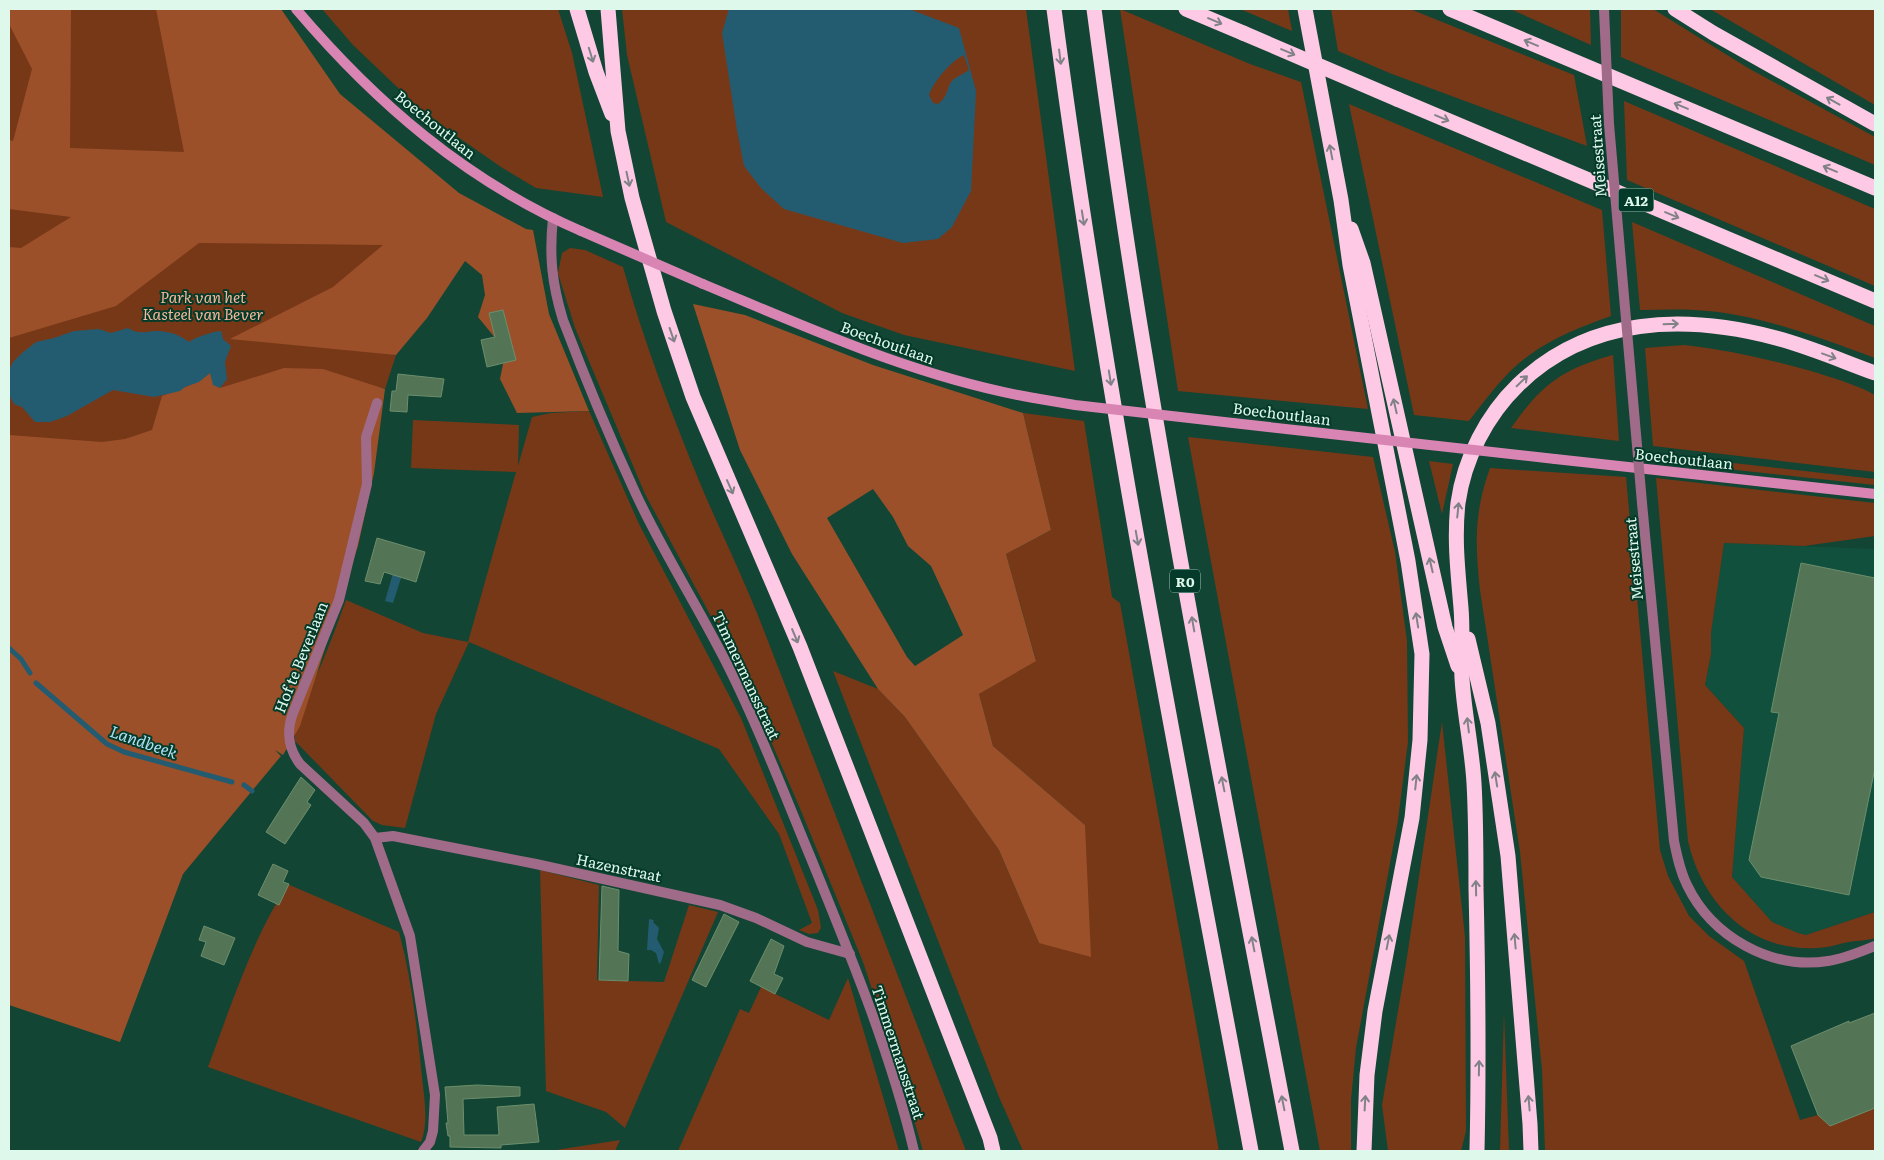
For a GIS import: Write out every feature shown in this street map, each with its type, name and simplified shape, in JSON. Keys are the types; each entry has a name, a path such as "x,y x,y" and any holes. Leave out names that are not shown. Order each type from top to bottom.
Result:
{"highway":[{"path":"577,9 596,72 618,131"},
{"path":"608,9 618,131 632,198 664,311 693,397 800,647 994,1147"},
{"path":"1054,9 1073,155 1146,587 1251,1151"},
{"name":"R0","path":"1094,9 1119,194 1144,350 1203,678 1292,1151"},
{"name":"A12","path":"1186,9 1875,301"},
{"path":"1305,9 1341,200 1350,265 1408,561 1422,654 1420,740 1412,818 1374,1011 1367,1075 1364,1151"},
{"path":"1450,9 1875,188"},
{"path":"1675,9 1721,38 1875,124"},
{"path":"1341,200 1363,263 1445,627 1462,679"},
{"path":"1531,1151 1508,856 1488,723 1462,611 1456,566 1455,534 1459,499 1465,473 1475,446 1506,396 1532,372 1556,354 1585,340 1650,325 1715,326 1777,338 1875,373"},
{"path":"1462,611 1462,679 1474,782 1479,1025 1477,1151"}],"main road":[{"name":"Boechoutlaan","path":"296,9 347,66 408,123 460,164 516,199 553,218 703,284 858,349 943,377 1007,393 1084,406 1875,494"}],"street":[{"name":"Meisestraat","path":"1604,9 1609,124 1642,503 1674,841 1681,870 1687,885 1707,916 1723,931 1744,945 1772,957 1796,961 1828,961 1875,946"},
{"name":"Timmermansstraat","path":"553,218 550,246 552,278 556,299 569,336 635,492 734,678 770,758 850,954 890,1068 914,1151"},
{"name":"Hof te Beverlaan","path":"377,403 366,438 367,484 339,600 293,713 288,733 291,749 300,764 364,823 374,838 410,936 434,1095 434,1131 427,1150"},
{"name":"Hazenstraat","path":"374,838 393,836 536,864 688,897 741,912 807,942 850,954"}],"shaded area":[{"path":"9,9 71,9 70,148 184,152 156,9 281,9 340,94 459,193 526,229 533,230 549,314 589,411 517,413 500,379 504,359 496,339 478,317 485,295 482,275 465,261 427,318 396,355 230,339 333,287 383,245 199,243 116,306 9,338 9,247 21,248 71,217 9,209 9,140 13,141 32,69 9,24"},
{"path":"693,304 745,315 873,365 1023,413 1051,530 1006,554 1036,661 979,694 993,746 1085,825 1091,957 1039,943 999,850 905,717 878,689 792,554 740,450","holes":["873,489 893,517 908,546 931,566 963,635 915,666 907,657 827,518"]},
{"path":"284,368 323,369 385,389 374,473 358,546 300,726 283,755 275,750 281,756 183,874 120,1042 9,1005 9,435 102,442 125,439 152,430 162,396 193,384 210,373 220,388"},
{"path":"1724,543 1875,549 1875,912 1806,935 1772,922 1732,877 1744,728 1705,685 1711,654 1711,633"}],"green space":[{"name":"Park van het Kasteel van Bever","path":"9,9 217,9 429,259 393,355 396,355 385,389 379,387 9,676"},
{"path":"322,9 558,9 572,53 603,197 536,188 501,167 416,105 353,45"},
{"path":"622,9 1026,9 1075,371 904,335 842,313 666,222 627,55"},
{"path":"1120,9 1250,64 1301,82 1368,409 1178,391"},
{"path":"1240,9 1288,9 1292,31"},
{"path":"1331,9 1410,9 1574,75 1587,146 1392,74 1338,51"},
{"path":"1510,9 1590,9 1591,45"},
{"path":"1621,9 1653,9 1748,68 1875,137 1875,165 1621,57"},
{"path":"1710,9 1875,9 1875,105"},
{"path":"1624,101 1875,209 1875,286 1627,180"},
{"path":"1349,104 1602,210 1611,316 1560,337 1531,354 1505,377 1469,421 1414,415"},
{"path":"1632,222 1875,326 1875,358 1786,327 1741,316 1694,310 1640,310"},
{"path":"570,248 585,250 623,267 659,379 702,488 757,613 966,1151 923,1151 863,962 799,806 740,670 645,494 575,328 558,273 562,253"},
{"path":"1684,345 1732,352 1811,371 1875,395 1875,472 1653,446 1645,348"},
{"path":"1613,355 1619,441 1511,428 1532,400 1554,381 1580,366"},
{"path":"589,411 639,524 741,718 818,910 821,928 818,933 809,934 799,930 812,923 779,834 719,749 469,642 436,714 405,828 382,825 373,821 295,741 296,722 299,712 321,665 346,600 423,633 468,642 516,472 411,468 413,420 519,425 518,466 532,417 551,413"},
{"path":"1023,413 1084,421 1112,597 1120,603 1219,1151 1023,1151 999,1097 833,671 878,689 905,717 999,850 1039,943 1085,825 993,746 979,694 1036,660 1006,554 1051,530"},
{"path":"1188,437 1373,457 1395,552 1407,641 1408,742 1398,820 1356,1048 1351,1100 1351,1151 1320,1151"},
{"path":"1653,454 1875,479 1875,485 1654,461"},
{"path":"1429,461 1453,464 1442,514"},
{"path":"1490,468 1626,477 1660,850 1668,876 1689,916 1709,936 1744,961 1800,1120 1818,1115 1830,1126 1875,1108 1875,1151 1545,1151 1542,1070 1520,852 1478,573 1478,514"},
{"path":"1656,478 1875,503 1875,536 1804,546 1724,543 1711,633 1711,654 1705,685 1744,728 1732,877 1772,922 1806,935 1875,912 1875,938 1827,947 1801,948 1777,944 1756,935 1736,923 1706,887 1695,865 1688,841"},
{"path":"1442,722 1465,937 1466,1131 1461,1151 1388,1151 1382,1105 1406,964"},
{"path":"540,870 599,885 597,980 664,982 689,905 718,912 625,1128 606,1112 546,1091"},
{"path":"288,884 399,932 414,1004 424,1093 425,1126 421,1142 208,1067 253,950 275,905"},
{"path":"848,978 899,1151 678,1151 740,1009 749,1013 761,987 829,1020"},
{"path":"1504,1012 1509,1151 1500,1151"},
{"path":"620,1140 615,1151 550,1151"}],"water":[{"path":"729,9 909,9 959,28 976,91 971,191 952,227 938,239 903,243 784,209 761,188 744,166 722,33","holes":["964,55 969,70 951,82 945,96 938,104 933,103 929,95 931,90 954,62"]},
{"path":"128,328 140,332 167,332 189,342 204,335 221,331 223,339 231,346 225,362 227,379 220,388 213,385 210,373 199,382 180,391 154,397 113,390 67,416 50,422 35,422 22,407 14,404 9,395 9,370 13,362 36,342 74,331 99,329 111,333"},
{"path":"393,573 402,575 393,603 385,601"},
{"path":"649,919 654,920 653,922 659,928 657,939 664,952 659,964 656,953 647,950"}],"building":[{"path":"503,310 516,360 487,367 481,340 495,337 489,313"},
{"path":"398,374 444,379 441,397 408,395 407,412 390,411 392,391 396,391"},
{"path":"377,538 425,552 416,582 384,572 380,584 365,581"},
{"path":"1801,563 1875,578 1875,768 1849,895 1761,877 1749,860 1779,713 1771,712"},
{"path":"301,777 315,790 307,802 311,805 285,844 266,832"},
{"path":"273,864 288,871 283,882 289,884 279,905 258,895"},
{"path":"602,886 619,890 618,951 629,954 628,981 599,980"},
{"path":"724,914 739,922 706,987 692,980"},
{"path":"204,926 235,938 224,965 201,956 206,942 199,940"},
{"path":"771,939 784,946 774,974 783,978 775,994 750,981"},
{"path":"1875,1013 1875,1108 1830,1126 1818,1115 1791,1046 1849,1021 1849,1023"},
{"path":"477,1085 520,1087 520,1096 463,1099 464,1135 499,1135 497,1107 534,1104 539,1142 501,1145 501,1148 450,1147 450,1136 448,1136 446,1123 448,1123 445,1087"}],"waterway":[{"name":"Landbeek","path":"9,648 21,659 30,673"},
{"name":"Landbeek","path":"36,683 107,744 124,752 232,782"},
{"path":"244,785 252,791"}]}
